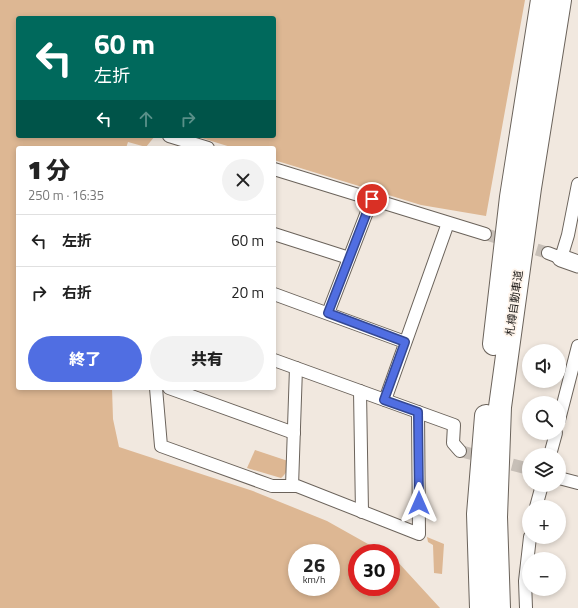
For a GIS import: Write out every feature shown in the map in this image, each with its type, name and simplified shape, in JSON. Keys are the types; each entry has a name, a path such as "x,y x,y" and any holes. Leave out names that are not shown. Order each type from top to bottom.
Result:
{"highway":[{"name":"札樽自動車道","path":"481,608 478,514 486,406 511,197 542,0"},
{"name":"札樽自動車道","path":"499,608 496,516 500,407 530,188 560,0"}],"street":[{"path":"176,138 202,146"},
{"path":"276,169 485,234"},
{"path":"578,184 568,235 554,256 578,264"},
{"path":"328,313 372,199"},
{"path":"384,400 448,222"},
{"path":"276,235 349,258"},
{"path":"276,295 405,342"},
{"path":"565,396 578,346"},
{"path":"276,361 454,425 453,443 460,451"},
{"path":"292,486 296,368"},
{"path":"156,390 161,446 272,486 297,486 419,534 418,412"},
{"path":"175,390 294,433"},
{"path":"360,391 362,512"},
{"path":"566,480 578,483"},
{"path":"526,608 525,581 529,544"}],"shaded area":[{"path":"0,0 525,0 486,216 421,205 276,161 276,146 228,146 202,138 276,138 276,16 16,16 16,138 153,138 147,146 128,142 127,146 16,146 16,390 112,390 113,419 119,447 253,491 327,521 368,544 348,544 348,596 400,596 400,564 440,608 0,608"},
{"path":"255,450 288,461 286,473 281,478 247,468"},
{"path":"427,537 444,544 442,574 434,573 433,545 428,542"}],"tunnel":[{"path":"485,234 548,253"},
{"path":"460,451 522,467"}],"route":[{"path":"372,199 328,313 405,342 384,400 418,412 419,503"}]}
